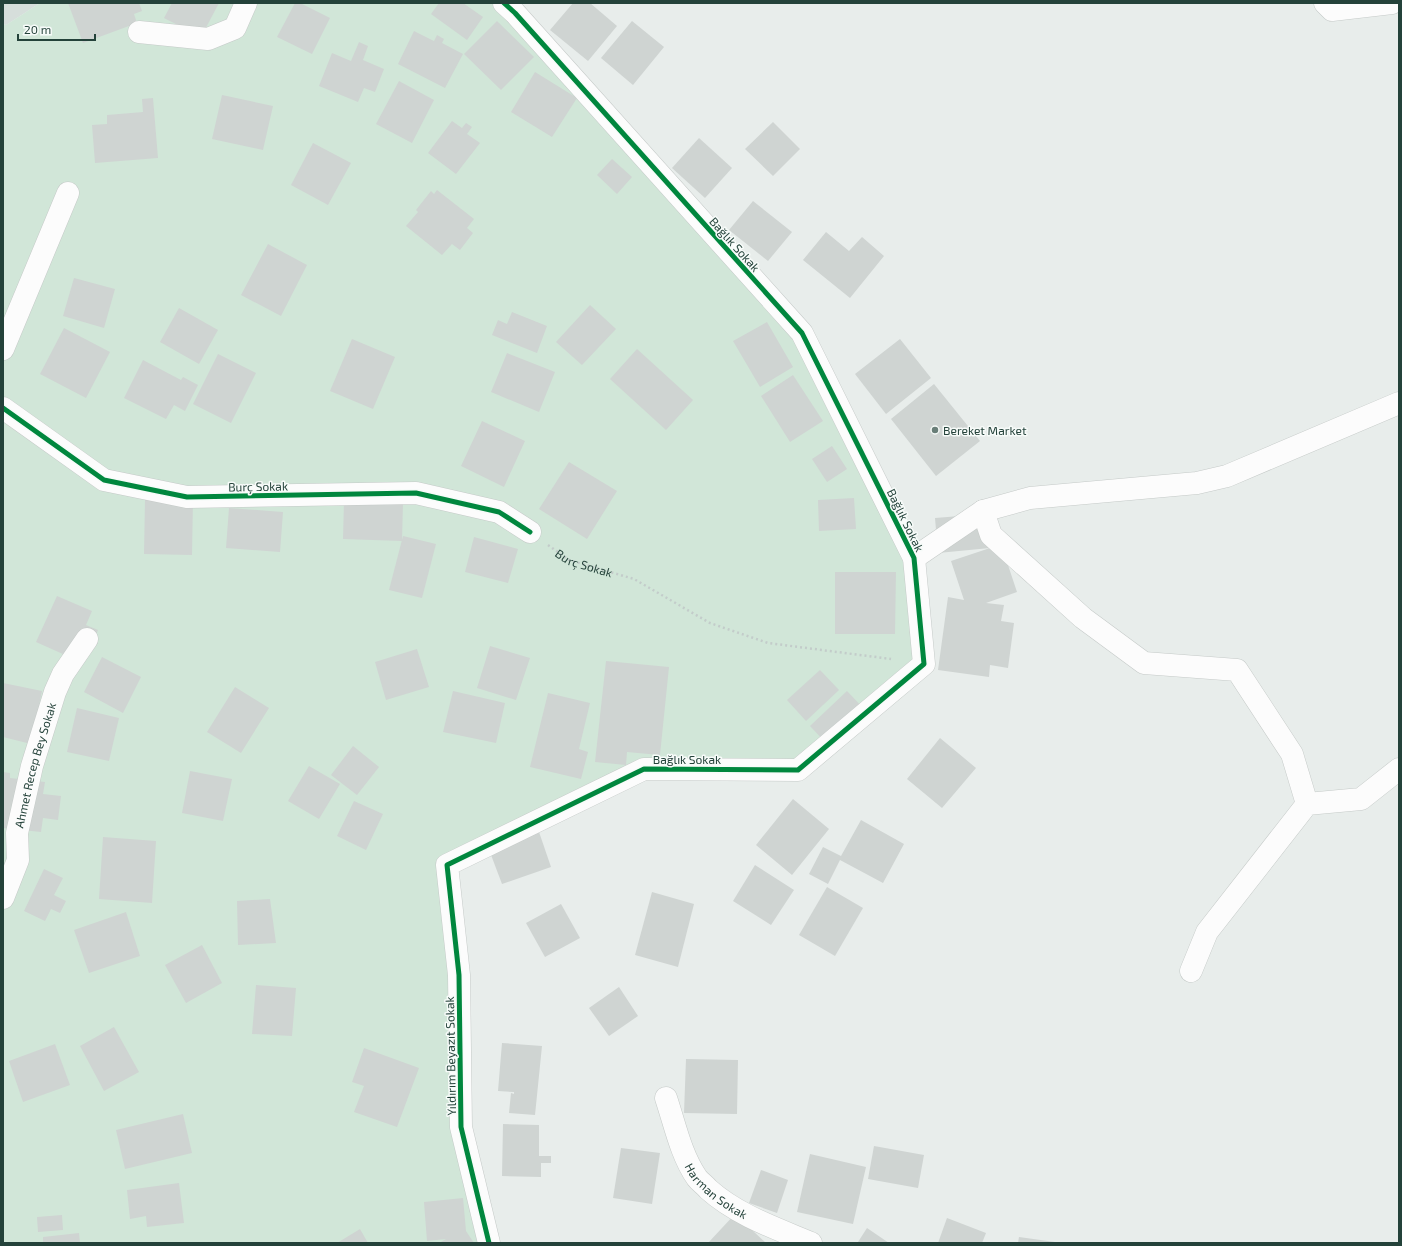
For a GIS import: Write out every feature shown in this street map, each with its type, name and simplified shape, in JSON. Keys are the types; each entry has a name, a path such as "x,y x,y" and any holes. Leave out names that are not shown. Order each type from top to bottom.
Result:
{"street":[{"path":"139,32 208,39 235,28 246,3"},
{"path":"1325,3 1332,10 1392,3"},
{"name":"Bağlık Sokak","path":"447,865 644,769 798,770 924,664 914,558 802,333 512,6"},
{"path":"3,349 68,193"},
{"path":"914,558 983,511 1030,498 1197,483 1227,476 1399,403"},
{"name":"Burç Sokak","path":"3,408 104,480 187,497 416,494 499,512 530,532"},
{"path":"983,511 992,535 1083,618 1144,663 1237,670 1292,754 1306,804"},
{"name":"Ahmet Recep Bey Sokak","path":"3,898 18,860 17,833 32,766 63,674 87,639"},
{"path":"1191,970 1207,932 1306,804 1361,799 1399,769"},
{"name":"Yıldırım Beyazıt Sokak","path":"447,865 459,975 461,1127 489,1243"},
{"name":"Harman Sokak","path":"666,1098 688,1161 698,1179 716,1196 737,1210 776,1229 811,1243"}],"shaded area":[{"path":"3,3 40,3 6,25 3,24"}],"green space":[{"path":"40,3 504,3 802,333 914,558 924,664 798,770 644,769 447,865 461,1127 489,1243 3,1243 3,24 6,25"}],"building":[{"path":"68,3 139,3 142,11 134,14 137,23 83,43"},
{"path":"172,3 219,3 201,37 164,18"},
{"path":"295,3 300,3 330,18 312,54 277,37"},
{"path":"439,3 463,3 483,17 467,40 431,14"},
{"path":"573,3 590,3 617,26 588,61 550,30"},
{"path":"497,21 534,57 501,90 464,54"},
{"path":"632,21 664,47 633,85 601,58"},
{"path":"414,31 434,41 437,35 444,39 442,43 463,54 445,88 398,64"},
{"path":"359,42 368,46 363,60 384,69 375,92 364,88 358,102 319,86 332,53 351,61"},
{"path":"535,72 577,98 552,137 511,112"},
{"path":"399,81 434,100 412,143 376,124"},
{"path":"222,95 273,106 263,150 212,139"},
{"path":"153,98 158,158 95,163 92,125 107,124 107,115 143,112 142,99"},
{"path":"452,121 462,128 466,123 472,127 467,134 480,143 456,174 428,153"},
{"path":"773,122 800,149 773,176 745,149"},
{"path":"699,138 732,168 705,198 672,168"},
{"path":"313,143 351,163 328,205 291,185"},
{"path":"612,159 632,177 617,194 597,175"},
{"path":"437,190 474,219 467,228 473,233 460,250 452,244 442,255 406,226 418,212 416,210 431,191 434,194"},
{"path":"753,201 792,232 768,261 729,230"},
{"path":"826,232 849,251 862,237 884,256 850,298 803,260"},
{"path":"268,244 307,265 281,316 241,295"},
{"path":"74,278 115,289 104,328 63,316"},
{"path":"590,305 616,329 582,365 556,342"},
{"path":"179,308 218,330 199,364 160,342"},
{"path":"512,312 547,326 537,353 492,335 498,320 507,324"},
{"path":"767,322 793,367 760,387 733,341"},
{"path":"64,328 110,352 86,398 40,374"},
{"path":"352,339 395,357 373,409 330,391"},
{"path":"900,339 931,378 886,414 855,374"},
{"path":"637,349 693,400 666,430 610,379"},
{"path":"507,353 555,372 539,412 491,392"},
{"path":"218,354 256,373 231,423 193,404"},
{"path":"143,360 181,380 183,377 198,385 185,411 174,405 166,419 124,398"},
{"path":"793,375 823,421 790,442 761,396"},
{"name":"Bereket Market","path":"934,384 980,441 936,476 891,419"},
{"path":"482,421 525,441 504,487 461,466"},
{"path":"832,446 847,469 827,482 812,459"},
{"path":"569,462 617,491 587,539 539,509"},
{"path":"854,498 856,529 819,531 818,500"},
{"path":"145,500 193,500 192,555 144,554"},
{"path":"344,501 403,503 402,541 343,539"},
{"path":"229,508 283,512 280,552 226,548"},
{"path":"997,513 1001,544 1017,592 986,603 1004,605 1001,621 1014,623 1008,668 990,665 989,677 938,670 948,597 964,600 951,561 990,548 938,553 935,518"},
{"path":"403,536 436,544 422,598 389,590"},
{"path":"474,537 518,549 508,583 465,572"},
{"path":"835,572 896,572 895,634 835,634"},
{"path":"57,596 92,611 86,625 98,630 83,663 36,642"},
{"path":"490,646 530,658 516,700 477,688"},
{"path":"417,649 429,687 386,700 375,662"},
{"path":"102,657 141,677 123,713 84,692"},
{"path":"606,661 669,667 660,755 627,752 626,765 595,762"},
{"path":"820,670 839,690 806,721 787,700"},
{"path":"3,683 42,691 31,744 3,737"},
{"path":"235,687 269,708 241,753 207,732"},
{"path":"453,691 505,703 496,743 443,732"},
{"path":"847,691 864,709 827,744 810,726"},
{"path":"548,693 590,703 579,749 588,752 581,779 530,767"},
{"path":"77,708 119,718 109,761 67,752"},
{"path":"940,738 976,768 942,808 907,779"},
{"path":"353,746 379,767 357,795 331,775"},
{"path":"309,766 340,784 319,819 288,801"},
{"path":"190,771 232,779 223,821 182,813"},
{"path":"3,772 10,773 10,778 45,782 43,794 61,796 58,820 43,818 41,832 3,828"},
{"path":"793,799 829,829 792,875 756,845"},
{"path":"354,801 383,814 366,850 337,836"},
{"path":"861,820 904,844 883,883 840,860 828,884 809,874 823,847 841,856"},
{"path":"538,829 551,867 502,884 488,847"},
{"path":"103,837 156,841 152,903 99,899"},
{"path":"755,865 794,890 771,925 733,901"},
{"path":"44,869 63,878 54,895 66,901 60,913 51,909 45,921 24,911"},
{"path":"827,887 863,908 835,956 799,935"},
{"path":"652,892 694,904 678,967 635,955"},
{"path":"270,899 276,943 238,945 237,901"},
{"path":"561,904 580,938 545,957 526,923"},
{"path":"126,912 140,956 89,973 74,930"},
{"path":"202,945 222,983 186,1003 165,965"},
{"path":"256,985 296,988 292,1036 252,1034"},
{"path":"619,987 638,1016 609,1036 589,1008"},
{"path":"114,1027 139,1072 104,1091 80,1046"},
{"path":"502,1043 542,1046 535,1115 509,1113 511,1093 514,1094 514,1092 498,1091"},
{"path":"55,1044 70,1085 23,1102 9,1061"},
{"path":"364,1048 419,1068 397,1127 354,1112 364,1086 352,1082"},
{"path":"686,1059 738,1060 737,1114 684,1113"},
{"path":"183,1114 192,1153 125,1169 116,1130"},
{"path":"503,1124 539,1125 539,1156 551,1156 551,1163 541,1163 541,1177 502,1176"},
{"path":"874,1146 924,1155 918,1188 868,1179"},
{"path":"621,1148 660,1153 652,1204 613,1198"},
{"path":"810,1154 866,1167 853,1224 797,1212"},
{"path":"761,1170 788,1180 777,1213 749,1203"},
{"path":"179,1183 184,1223 147,1227 146,1216 130,1219 127,1190"},
{"path":"463,1198 466,1231 474,1243 439,1243 446,1239 427,1241 424,1202"},
{"path":"735,1214 766,1243 708,1243"},
{"path":"62,1215 63,1230 38,1232 37,1217"},
{"path":"947,1218 986,1233 982,1243 938,1243"},
{"path":"867,1228 889,1243 858,1242"},
{"path":"360,1229 368,1243 337,1243"},
{"path":"79,1233 80,1243 43,1243 43,1237"},
{"path":"1019,1237 1055,1242 1055,1243 1018,1243"}],"cycle path":[{"path":"489,1243 461,1127 459,975 447,865 644,769 798,770 924,664 914,558 802,333 515,13 504,3"},
{"path":"3,408 104,480 187,497 416,493 499,512 530,532"}],"place":[{"name":"Bereket Market","path":"935,430"}]}
